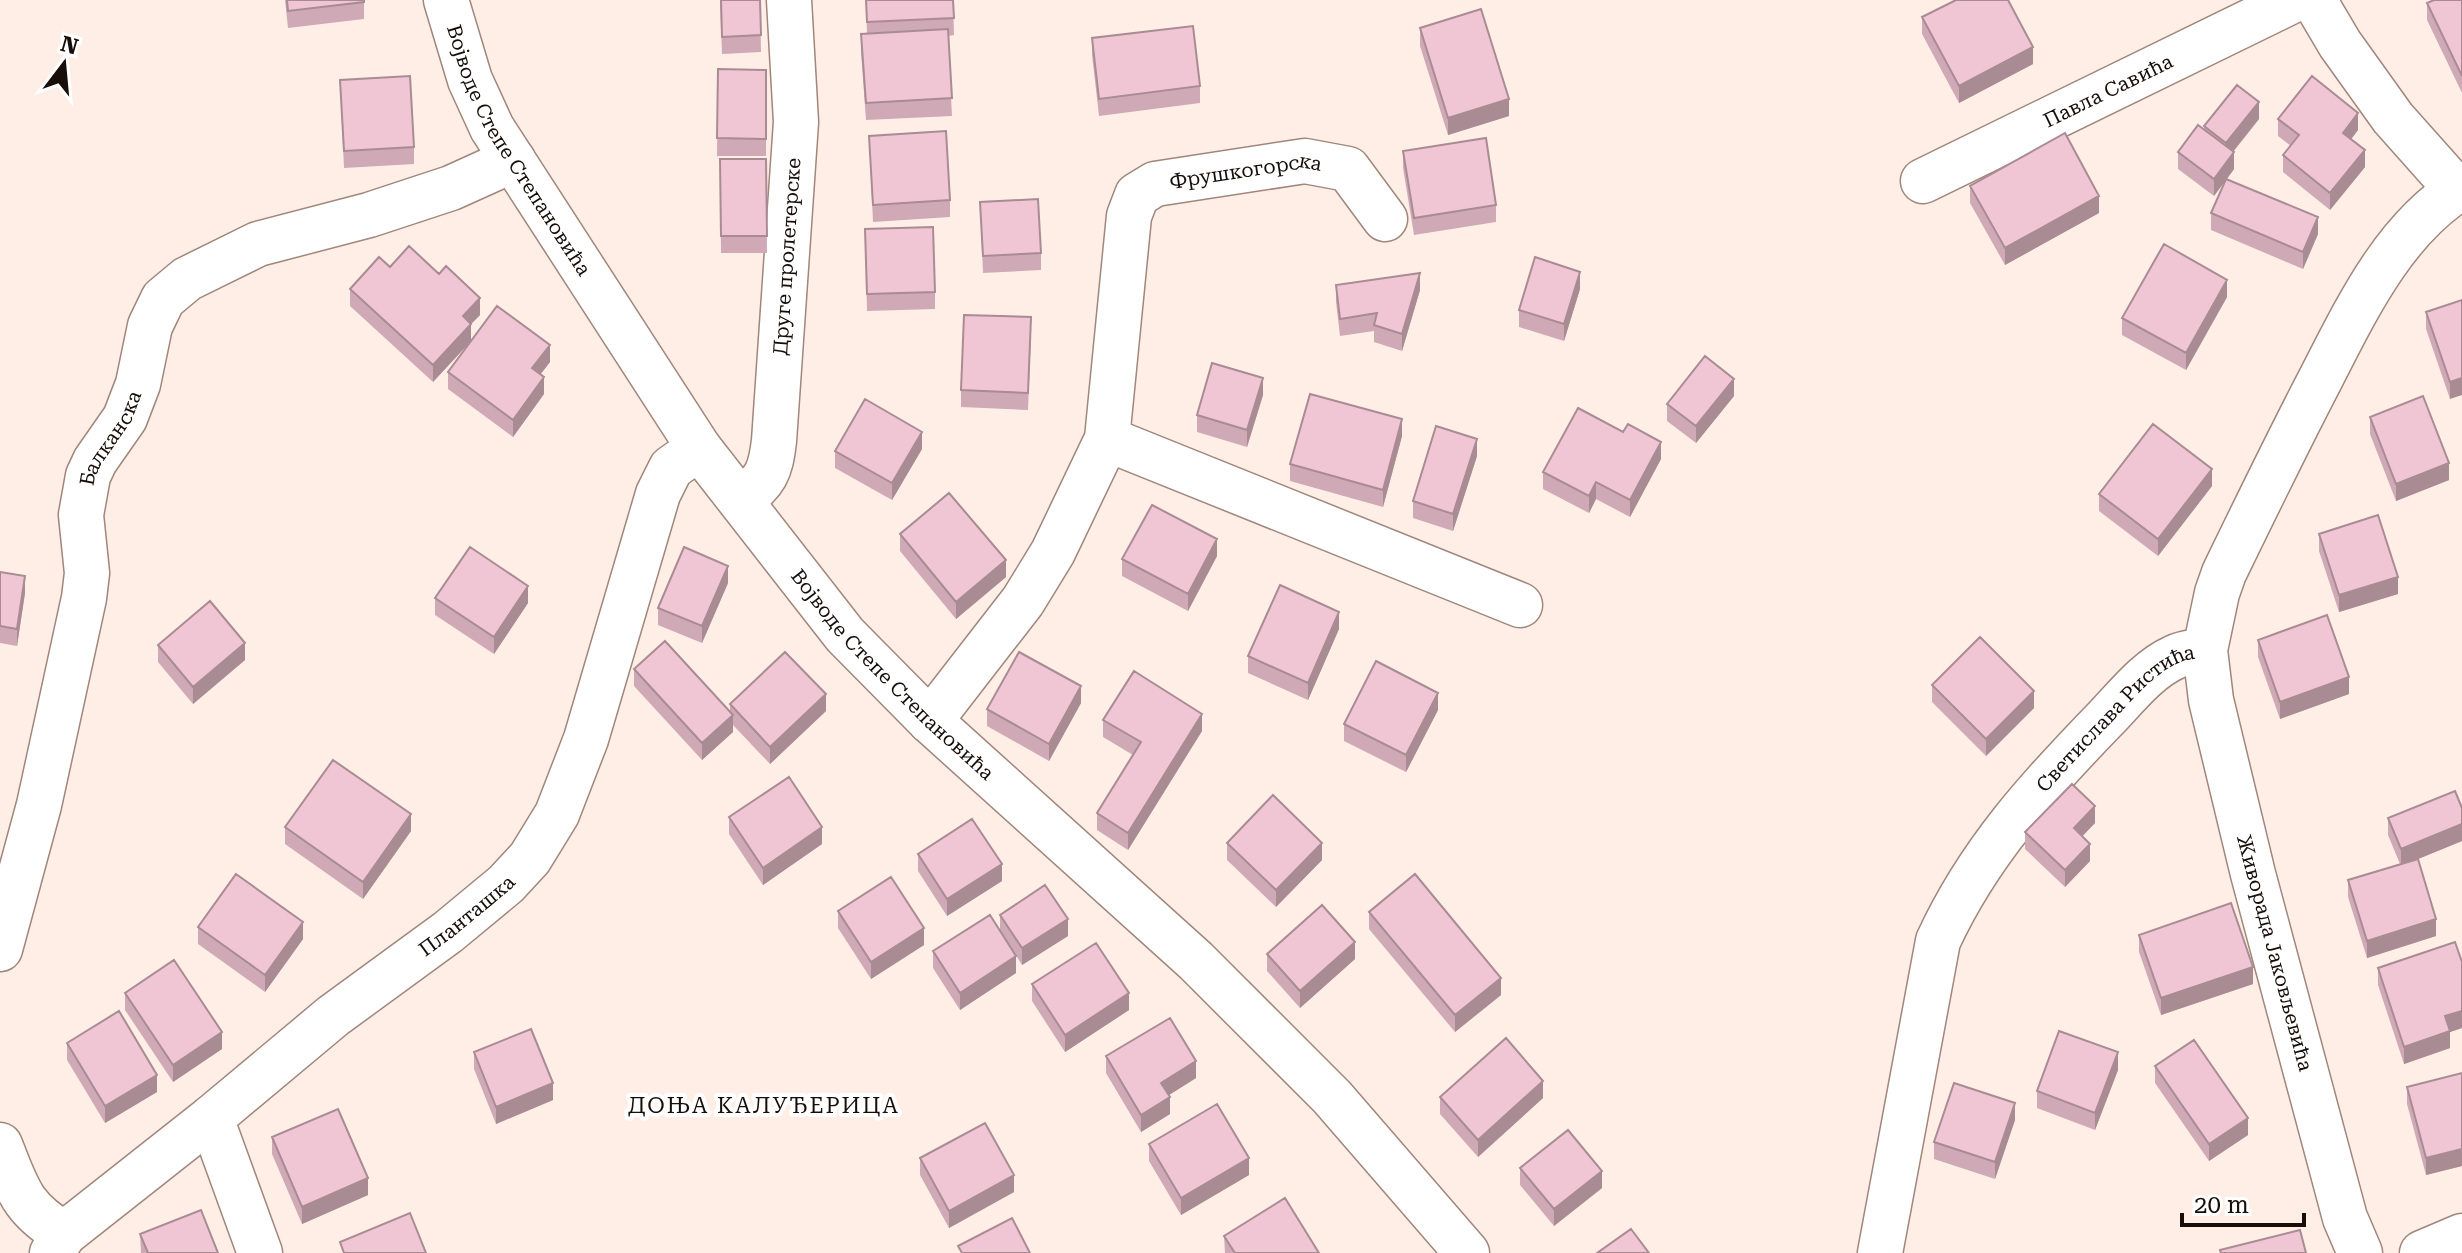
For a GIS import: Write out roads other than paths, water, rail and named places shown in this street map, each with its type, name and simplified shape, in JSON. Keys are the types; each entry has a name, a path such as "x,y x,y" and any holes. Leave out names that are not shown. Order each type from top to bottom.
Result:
{"street":[{"name":"Војводе Степе Степановића","path":"446,0 470,80 492,128 699,448 845,635 930,721 1196,961 1332,1097 1467,1253"},
{"name":"Друге пролетерске","path":"741,501 764,481 774,441 796,122 789,0"},
{"name":"Павла Савића","path":"1923,181 2294,0"},
{"path":"2314,0 2340,44 2393,118 2460,189"},
{"name":"Балканска","path":"0,949 39,805 84,598 87,573 81,515 88,476 125,418 138,384 150,326 163,299 187,279 258,244 369,215 451,188 513,160"},
{"name":"Фрушкогорска","path":"930,721 1023,601 1053,552 1107,439 1129,216 1137,195 1155,184 1305,161 1348,169 1385,219"},
{"name":"Светислава Ристића","path":"1880,1253 1938,941 1955,904 1996,840 2055,770 2143,680 2177,656 2205,650 2224,573 2354,313 2400,243 2424,217 2460,189"},
{"path":"1107,439 1520,605"},
{"name":"Планташка","path":"58,1244 333,1016 448,932 506,884 530,858 557,814 586,739 658,494 671,468 699,448"},
{"name":"Живорада Јаковљевића","path":"2205,650 2211,700 2253,874 2345,1218 2360,1253"},
{"path":"211,1118 260,1253"},
{"path":"0,1145 21,1197 58,1244"},
{"path":"2422,1253 2462,1236"}],"district":[{"name":"ДОЊА КАЛУЂЕРИЦА","path":"764,1105"}]}
